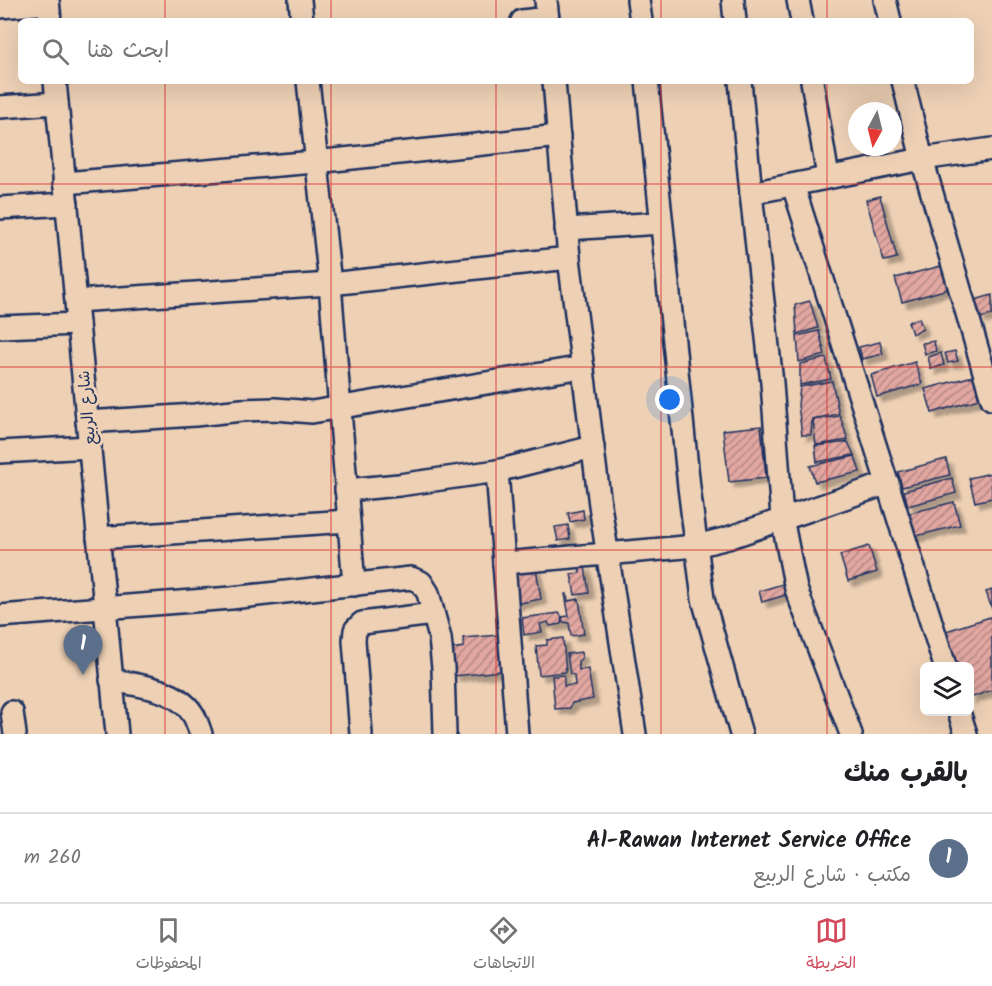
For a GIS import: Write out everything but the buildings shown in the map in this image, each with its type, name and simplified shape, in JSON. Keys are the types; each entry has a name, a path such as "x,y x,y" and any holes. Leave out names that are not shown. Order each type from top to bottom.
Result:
{"street":[{"path":"300,0 302,18"},
{"path":"638,0 640,18"},
{"path":"733,0 735,18"},
{"path":"798,0 801,18"},
{"path":"885,0 889,18"},
{"path":"0,7 48,8"},
{"path":"531,18 547,13"},
{"name":"شارع الربيع","path":"55,84 117,734"},
{"path":"308,84 330,284 354,585"},
{"path":"554,84 569,258 593,447 635,734"},
{"path":"647,84 703,599 741,734"},
{"path":"741,84 750,193 772,383 782,518 796,589 851,734"},
{"path":"812,84 828,177"},
{"path":"904,84 922,159 992,399"},
{"path":"0,107 57,104"},
{"path":"64,183 315,162 559,136"},
{"path":"750,193 922,159 992,150"},
{"path":"793,185 944,662"},
{"path":"0,208 67,204"},
{"path":"566,229 662,223"},
{"path":"76,301 330,284 569,258"},
{"path":"0,327 78,324"},
{"path":"87,422 242,410 275,409 312,412 583,367"},
{"path":"0,452 90,447"},
{"path":"346,490 497,471 593,447"},
{"path":"497,471 517,734"},
{"path":"504,563 696,546 728,538 888,483"},
{"path":"98,538 348,521"},
{"path":"0,616 105,606 231,598 411,578 421,582 428,593 440,638 445,734"},
{"path":"361,734 355,630 362,623 433,614"},
{"path":"111,680 154,688 176,697 194,716 201,734"},
{"path":"12,712 15,734"},
{"path":"961,716 966,734"}],"place":[{"name":"Al-Rawan Internet Service Office","path":"83,675"}]}
